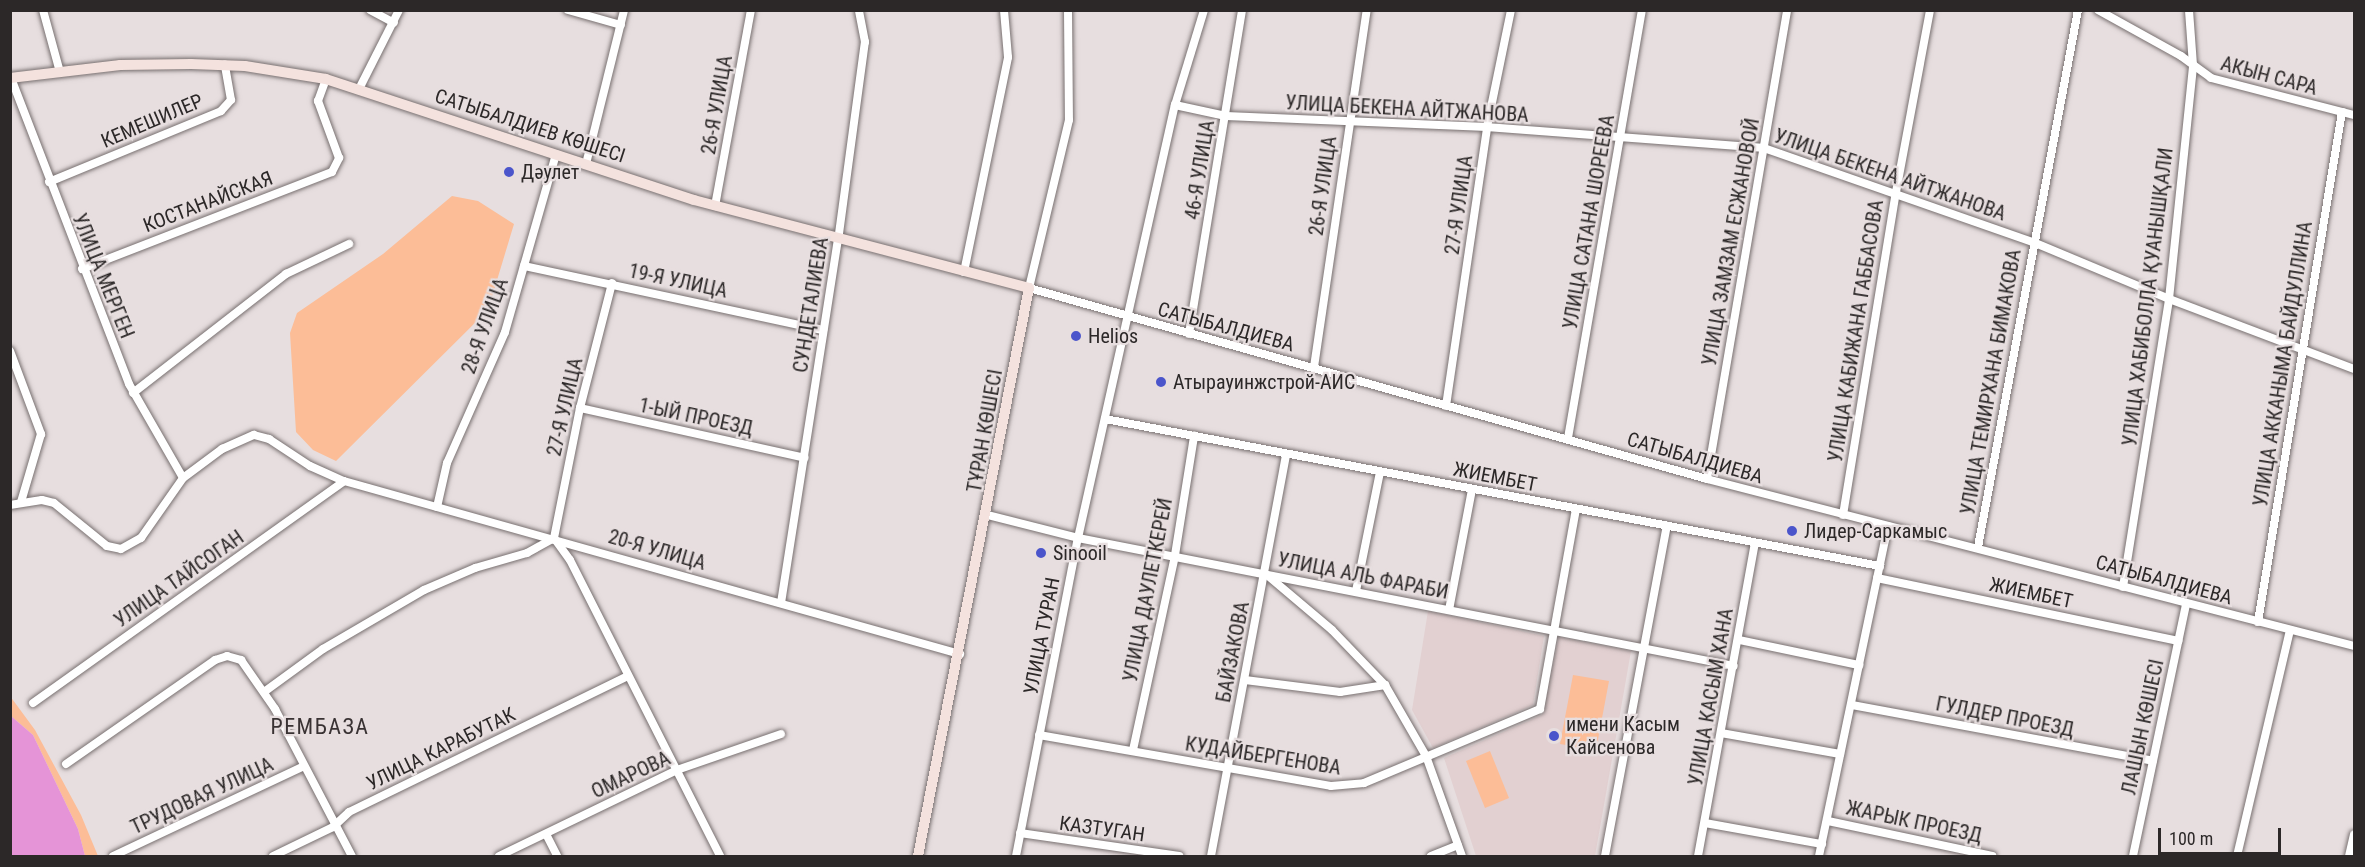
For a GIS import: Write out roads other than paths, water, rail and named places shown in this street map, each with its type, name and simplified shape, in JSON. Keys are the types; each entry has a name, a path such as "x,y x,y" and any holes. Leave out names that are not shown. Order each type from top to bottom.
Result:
{"main road":[{"name":"САТЫБАЛДИЕВ КӨШЕСІ","path":"11,78 120,65 225,65 326,79 715,206 838,241 1029,288"},
{"name":"ТҰРАН КӨШЕСІ","path":"918,856 988,515 1029,288"}],"street":[{"path":"43,10 60,72"},
{"path":"370,10 394,23"},
{"path":"358,89 399,10"},
{"path":"568,10 621,25"},
{"path":"586,164 624,10"},
{"name":"26-Я УЛИЦА","path":"715,206 751,10"},
{"name":"СУНДЕТАЛИЕВА","path":"781,603 838,241 865,42 859,10"},
{"path":"964,272 1008,57 1004,10"},
{"name":"ТҰРАН КӨШЕСІ","path":"1029,288 1069,120 1068,10"},
{"name":"46-Я УЛИЦА","path":"1128,318 1175,105 1204,10"},
{"name":"46-Я УЛИЦА","path":"1189,334 1242,10"},
{"name":"26-Я УЛИЦА","path":"1314,367 1367,10"},
{"name":"27-Я УЛИЦА","path":"1446,406 1487,127 1511,10"},
{"name":"УЛИЦА САТАНА ШОРЕЕВА","path":"1568,438 1642,10"},
{"name":"УЛИЦА ЗАМЗАМ ЕСЖАНОВОЙ","path":"1707,479 1787,10"},
{"name":"УЛИЦА КАБИЖАНА ГАББАСОВА","path":"1843,515 1896,192 1930,10"},
{"name":"УЛИЦА ТЕМИРХАНА БИМАКОВА","path":"1978,547 2078,10"},
{"name":"АКЫН САРА","path":"2098,10 2193,65 2211,78 2342,112"},
{"name":"УЛИЦА ХАБИБОЛЛА ҚУАНЫШҚАЛИ","path":"2123,587 2169,299 2193,65 2188,10"},
{"name":"КЕМЕШИЛЕР","path":"49,182 220,111 231,100 225,65"},
{"name":"УЛИЦА МЕРГЕН","path":"11,78 81,269 133,393 183,478"},
{"name":"КОСТАНАЙСКАЯ","path":"81,269 332,172 339,158 319,107 326,79"},
{"name":"УЛИЦА БЕКЕНА АЙТЖАНОВА","path":"1175,105 1226,116 1349,124 1487,127 1764,148 1896,192 2033,242 2169,299 2355,369"},
{"path":"2342,112 2355,115"},
{"name":"УЛИЦА АККАНЫМА БАЙДУЛЛИНА","path":"2258,622 2302,367 2301,349 2342,112"},
{"name":"28-Я УЛИЦА","path":"437,507 447,463 505,332 525,266 533,223 556,154"},
{"path":"133,393 286,274 348,244"},
{"name":"19-Я УЛИЦА","path":"525,266 823,330"},
{"name":"27-Я УЛИЦА","path":"554,538 580,408 612,283"},
{"name":"САТЫБАЛДИЕВА","path":"1029,288 1128,318 1314,367 1707,479 2355,646"},
{"name":"УЛИЦА ТУРАН","path":"1016,856 1078,538 1128,318"},
{"path":"10,351 41,434 21,502"},
{"name":"1-ЫЙ ПРОЕЗД","path":"580,408 805,458"},
{"name":"ЖИЕМБЕТ","path":"1105,419 1880,566"},
{"name":"20-Я УЛИЦА","path":"183,478 222,449 254,435 269,439 310,466 345,481 960,654"},
{"name":"УЛИЦА ДАУЛЕТКЕРЕЙ","path":"1132,750 1175,555 1194,436"},
{"name":"БАЙЗАКОВА","path":"1211,856 1286,454"},
{"path":"1356,591 1380,472"},
{"path":"10,505 21,502 54,503 107,546 121,549 141,538 183,478"},
{"name":"УЛИЦА ТАЙСОГАН","path":"33,703 345,481"},
{"path":"1449,610 1472,489"},
{"path":"1555,631 1576,509"},
{"name":"УЛИЦА АЛЬ ФАРАБИ","path":"988,515 1078,538 1175,555 1734,666"},
{"path":"1605,856 1646,649 1667,526"},
{"path":"1819,856 1888,526"},
{"path":"264,692 323,649 424,590 475,568 527,553 554,538 570,560 720,856"},
{"name":"УЛИЦА КАСЫМ ХАНА","path":"1698,856 1755,543"},
{"path":"1265,573 1332,630 1385,685 1426,756 1462,856"},
{"name":"ЖИЕМБЕТ","path":"1877,578 2178,641"},
{"name":"ЛАШЫН КӨШЕСІ","path":"2133,856 2186,604"},
{"path":"2237,856 2289,630"},
{"name":"КУДАЙБЕРГЕНОВА","path":"1040,735 1132,750 1227,770 1345,787 1364,783 1540,709 1555,631"},
{"path":"1739,640 1859,665"},
{"path":"66,764 215,660 227,656 241,660 264,692 304,766 333,827 352,856"},
{"name":"УЛИЦА КАРАБУТАК","path":"273,856 333,827 349,812 628,676"},
{"path":"1245,680 1340,692 1385,685"},
{"name":"ГУЛДЕР ПРОЕЗД","path":"1852,705 2153,761"},
{"path":"1721,733 1840,754"},
{"name":"ОМАРОВА","path":"499,856 677,770 781,734"},
{"name":"ТРУДОВАЯ УЛИЦА","path":"113,856 304,766"},
{"name":"ЖАРЫК ПРОЕЗД","path":"1828,821 1992,856"},
{"path":"1705,823 1822,844"},
{"name":"КАЗТУГАН","path":"1020,833 1179,856"},
{"path":"546,834 557,856"},
{"path":"2349,856 2355,836"},
{"path":"1431,856 1458,845"}],"place":[{"name":"Дәулет","path":"509,172"},
{"name":"Helios","path":"1076,336"},
{"name":"Атырауинжстрой-АИС","path":"1161,382"},
{"name":"Лидер-Саркамыс","path":"1792,531"},
{"name":"Sinooil","path":"1041,553"},
{"name":"имени Касым Кайсенова","path":"1554,736"}],"district":[{"name":"РЕМБАЗА","path":"320,727"}]}
